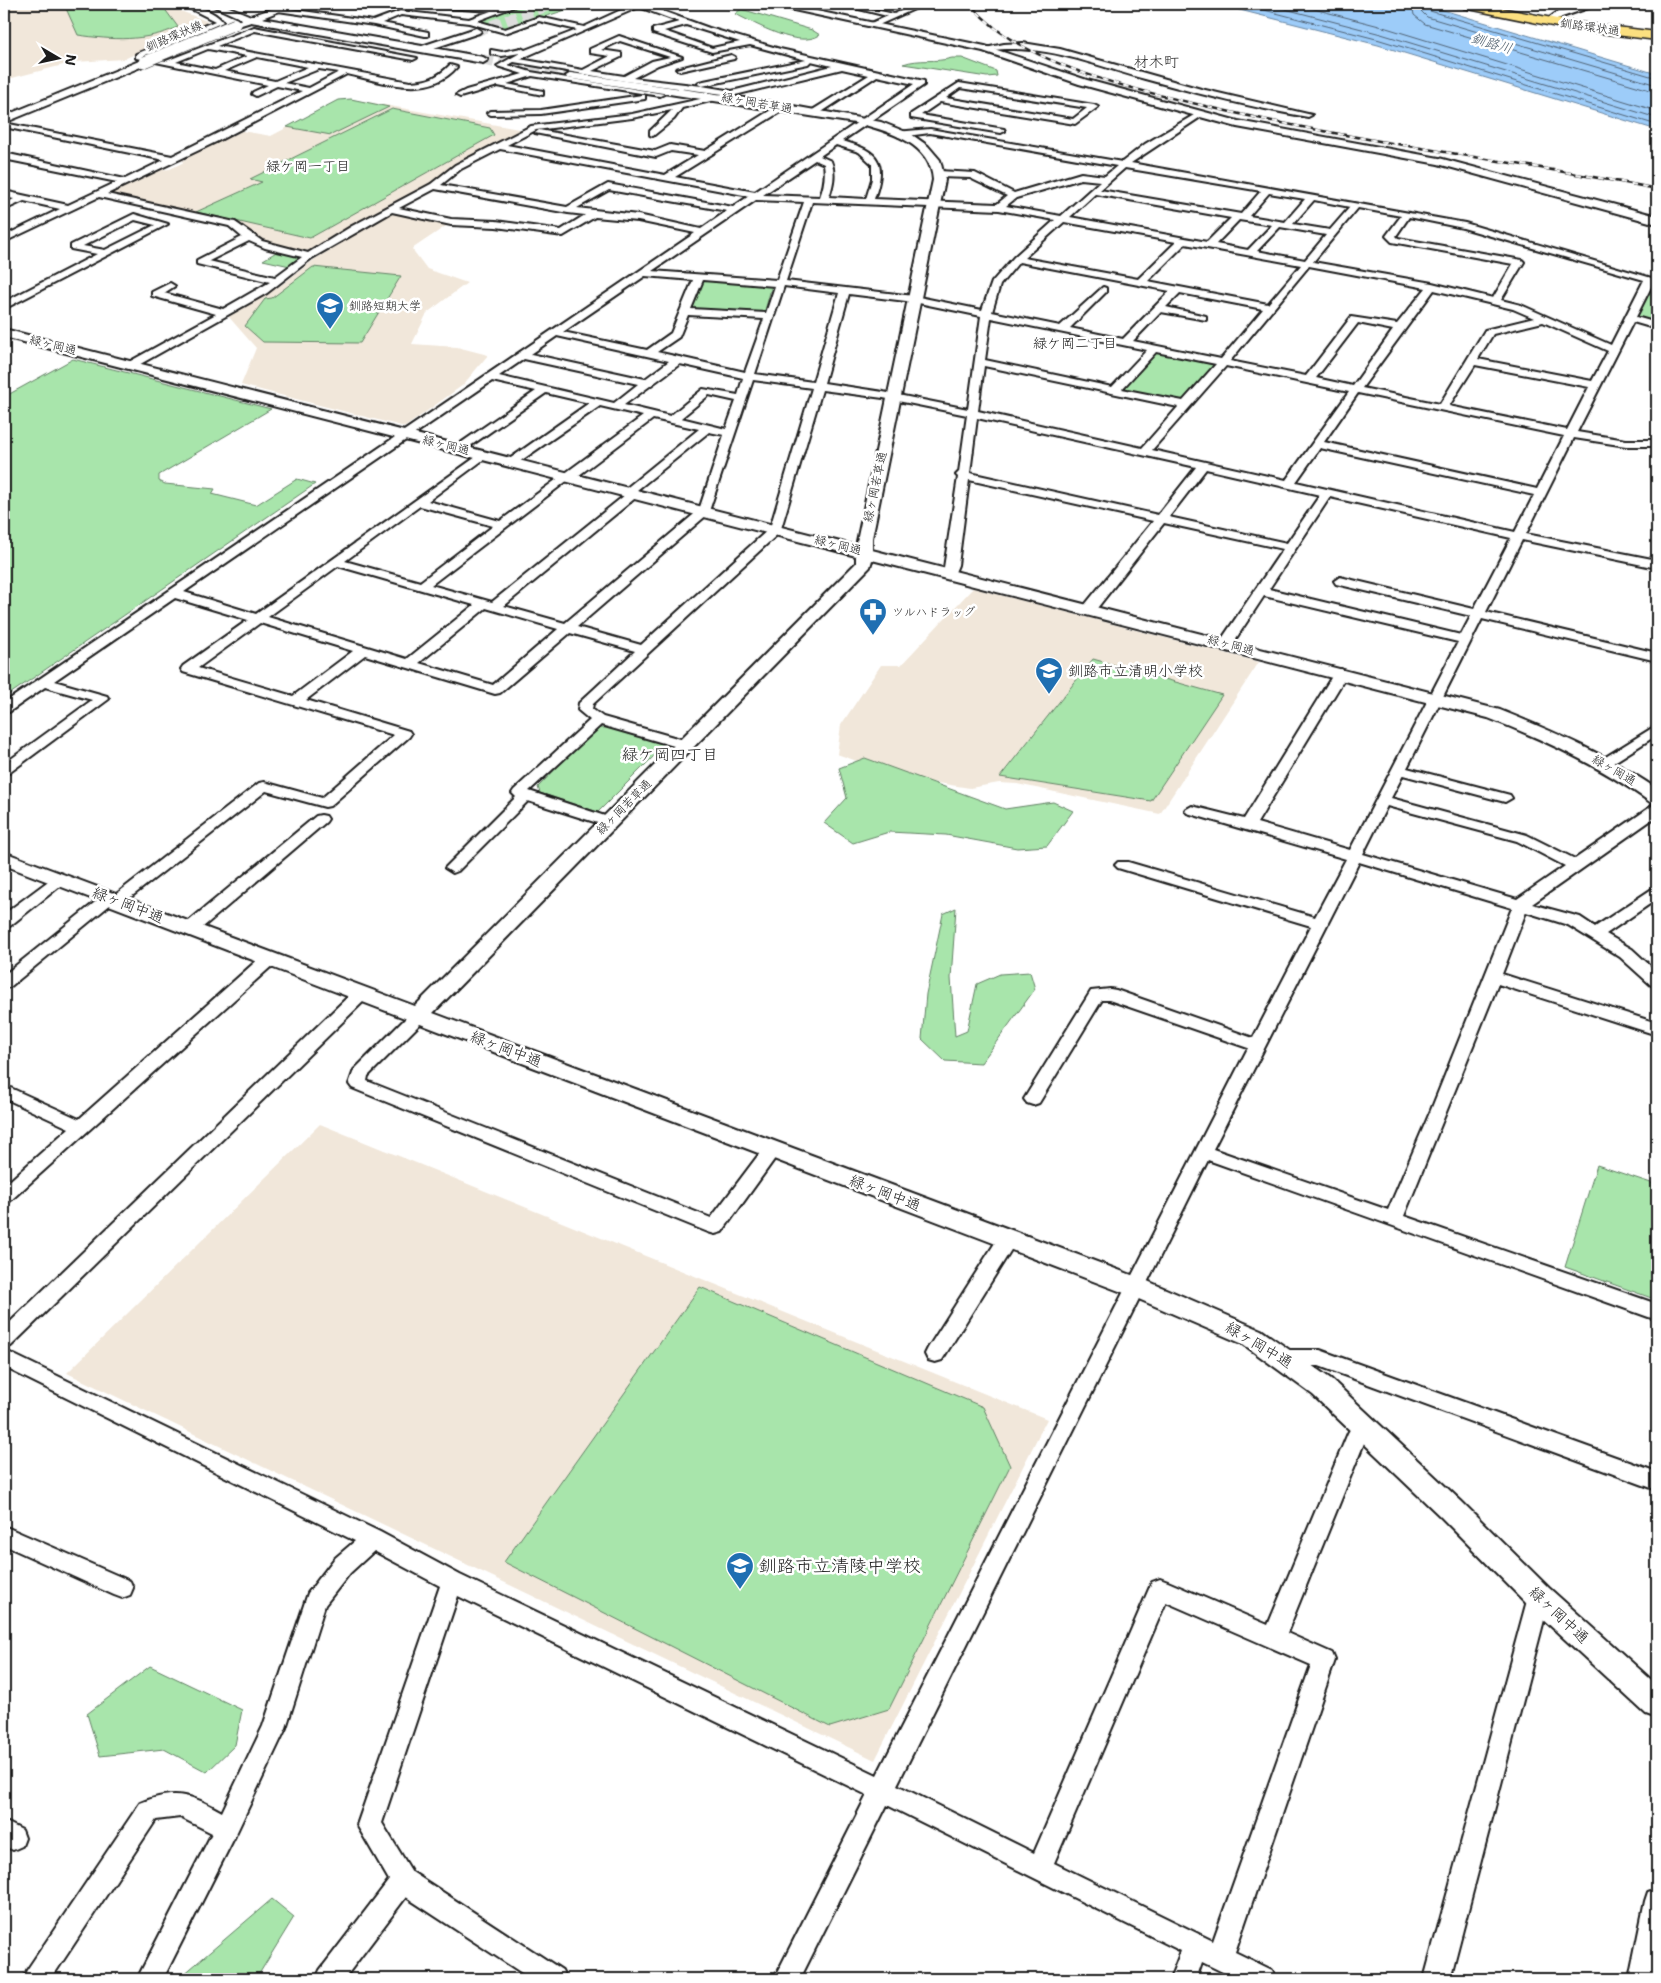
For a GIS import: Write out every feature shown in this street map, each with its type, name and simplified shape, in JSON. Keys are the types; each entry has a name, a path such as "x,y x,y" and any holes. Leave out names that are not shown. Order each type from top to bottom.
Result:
{"highway":[{"name":"釧路環状通","path":"1464,4 1657,36"},
{"name":"釧路環状通","path":"1482,4 1552,20 1657,32"}],"street":[{"path":"184,4 219,20 217,24"},
{"path":"214,4 251,19 293,4"},
{"path":"418,4 500,10"},
{"path":"471,27 500,10 518,4"},
{"path":"4,709 920,83 839,67 765,48 638,4 615,13 585,29 535,48 510,53 494,52"},
{"path":"771,4 985,49 1083,82 1199,114 1279,133 1446,163 1657,220"},
{"path":"870,4 860,8 895,16"},
{"path":"874,25 915,6 902,4"},
{"path":"1559,4 1578,9"},
{"path":"1552,20 1596,4"},
{"path":"1649,4 1657,6"},
{"path":"278,9 374,23 425,34"},
{"path":"374,23 400,13 471,27 505,31 518,35"},
{"name":"釧路環状線","path":"4,120 251,19 421,49 471,27"},
{"path":"505,31 539,19 585,29"},
{"path":"687,22 656,31 712,50 749,43"},
{"path":"309,90 139,56 217,24 413,58"},
{"path":"167,63 248,30"},
{"path":"534,38 552,42"},
{"path":"584,72 618,55 593,51 619,38 678,57 655,63 625,79"},
{"path":"176,41 419,85 438,81 448,75 453,67"},
{"path":"985,49 1022,45 1053,48 1268,109 1308,115"},
{"path":"535,48 501,66 502,68 660,94"},
{"path":"746,53 765,48"},
{"path":"421,49 483,60"},
{"path":"216,72 256,55"},
{"path":"680,69 737,55"},
{"path":"513,60 625,79 735,93"},
{"path":"690,86 813,61"},
{"path":"256,94 318,67"},
{"path":"131,365 278,281 309,256 434,186 458,167 528,131 540,127 603,121 679,107 839,67"},
{"path":"181,76 198,69"},
{"path":"4,239 173,159 345,72"},
{"path":"460,95 471,90 516,80 531,74"},
{"path":"814,112 875,74"},
{"name":"緑ヶ岡若草通","path":"418,1016 864,564 864,538 939,174 936,161 928,152 899,134 865,122 721,97 571,76"},
{"path":"499,84 540,93"},
{"path":"938,99 1075,122 1094,107 959,85 938,99 914,116 1001,131"},
{"path":"490,113 541,112 676,91"},
{"path":"1016,119 1043,98"},
{"path":"654,133 679,107"},
{"path":"668,177 782,107"},
{"path":"540,127 541,112"},
{"path":"949,574 952,565 962,476 986,314 995,284 1017,259 1123,165 1148,146 1199,114"},
{"path":"4,125 173,159"},
{"path":"987,141 1009,125"},
{"path":"528,131 656,154 670,148 706,154"},
{"path":"787,1979 1355,855 1437,698 1613,350 1630,318 1654,280 1465,226 1407,214 930,131 899,134"},
{"path":"835,142 863,151 876,163 878,172 869,202"},
{"path":"499,146 668,177 756,196 999,207 1062,218 1432,286 1496,301 1544,319 1613,350"},
{"path":"4,156 124,181"},
{"path":"814,156 828,163 830,169 829,184 824,200"},
{"path":"939,174 972,175 1013,196"},
{"path":"999,207 1013,196 1081,176 1106,180"},
{"path":"434,186 593,214 638,218 703,232"},
{"path":"568,210 608,187 735,210"},
{"path":"1209,245 1268,190"},
{"path":"1093,191 1330,233"},
{"path":"4,194 68,208"},
{"path":"97,194 232,224 247,238 259,244 309,256"},
{"path":"1250,253 1312,197"},
{"path":"4,207 24,198"},
{"path":"173,594 495,690 704,511 809,199"},
{"path":"1144,452 1356,205"},
{"path":"390,209 451,222 496,224 563,233 593,214"},
{"path":"1407,214 1391,236 1395,240 1519,262 1496,301"},
{"path":"4,306 163,224 134,217 74,246 104,253"},
{"path":"247,238 200,262 278,281"},
{"path":"1140,282 1183,241"},
{"path":"1017,259 1268,307"},
{"path":"642,273 780,283 914,299 1571,434 1626,443 1657,443"},
{"path":"648,354 675,335 699,277"},
{"path":"170,286 155,294 225,313"},
{"path":"1289,484 1399,328 1432,286"},
{"path":"1126,342 1178,289"},
{"path":"1062,330 1103,290"},
{"path":"686,745 598,720 586,710 586,703 776,529 845,291"},
{"path":"1159,309 1202,318"},
{"path":"685,312 771,316"},
{"path":"1630,318 1657,326"},
{"path":"1443,407 1489,332 1544,319"},
{"path":"1308,380 1355,320 1399,328"},
{"name":"緑ヶ岡通","path":"4,333 1341,673 1494,714 1534,729 1603,763 1657,798"},
{"path":"555,333 749,376 818,384 972,413 1518,536 1657,564"},
{"path":"1115,390 1154,348"},
{"path":"522,355 646,383"},
{"path":"616,406 678,360"},
{"path":"1472,361 1595,385"},
{"path":"980,362 1185,405"},
{"path":"490,377 729,433"},
{"path":"459,449 544,390"},
{"path":"672,420 707,391 741,399"},
{"path":"512,462 598,402"},
{"path":"422,586 651,415"},
{"path":"409,664 632,493 707,428"},
{"path":"1316,444 1540,493"},
{"path":"4,983 264,786 325,803 404,734 188,669 483,455"},
{"path":"1089,609 1203,466"},
{"path":"962,476 1289,547"},
{"path":"1226,644 1289,547 1327,493"},
{"path":"419,502 502,526"},
{"path":"336,562 644,650"},
{"path":"1340,581 1657,657"},
{"path":"1261,591 1466,640"},
{"path":"296,701 363,650"},
{"path":"1248,825 1341,673"},
{"path":"4,770 102,699 42,682"},
{"path":"598,720 519,793 610,822"},
{"path":"1603,763 1657,729"},
{"path":"1400,770 1505,798"},
{"path":"453,868 526,795"},
{"path":"1384,801 1522,838 1576,866"},
{"path":"1192,810 1355,855 1521,904 1574,922 1597,933 1626,953 1657,981"},
{"path":"1394,1218 1440,1110 1491,976 1521,904 1657,810"},
{"path":"190,929 321,819"},
{"name":"緑ヶ岡中通","path":"4,858 1007,1240 1136,1287 1252,1337 1322,1387 1364,1425 1539,1597 1657,1704"},
{"path":"1123,865 1320,924"},
{"path":"4,922 60,879"},
{"path":"1597,933 1657,892"},
{"path":"4,1196 269,959"},
{"path":"1491,976 1657,1029"},
{"path":"4,1340 361,994"},
{"path":"1033,1099 1097,995 1110,994 1259,1046"},
{"path":"418,1016 360,1074 358,1084 715,1227 772,1150"},
{"path":"4,1092 82,1127"},
{"path":"1204,1152 1657,1312"},
{"path":"936,1354 1007,1240"},
{"path":"4,1358 372,1540 452,1582 882,1790 1263,1979"},
{"path":"1283,1358 1320,1358 1657,1481"},
{"path":"1274,1637 1355,1439 1364,1425"},
{"path":"4,1535 122,1588"},
{"path":"150,1979 227,1828 274,1728 316,1600 342,1566 372,1540"},
{"path":"452,1582 369,1826 403,1881 553,1979"},
{"path":"1040,1868 1160,1589 1324,1660 1220,1958"},
{"path":"1437,1979 1539,1597"},
{"path":"36,1979 148,1811 162,1804 186,1806 227,1828"},
{"path":"329,1979 403,1881"},
{"path":"1642,1979 1657,1901"},
{"path":"1183,1979 1195,1946"}],"shaded area":[{"path":"4,4 172,4 171,6 178,10 209,22 124,59 75,62 4,80"},
{"path":"351,99 524,130 417,192 384,208 309,251 289,248 261,239 241,224 110,193 159,170 170,169 184,162 181,161 186,159 184,158 242,131 271,136 338,101"},
{"name":"釧路短期大学","path":"390,213 449,224 412,249 427,269 467,283 427,313 412,344 457,347 488,355 463,385 405,427 241,385 256,348 228,316 281,285 315,259"},
{"name":"釧路市立清明小学校","path":"973,588 1259,662 1160,814 1017,784 999,783 970,788 905,778 837,754 841,725 881,665 901,665"},
{"name":"釧路市立清陵中学校","path":"320,1124 1047,1419 875,1760 67,1373"}],"green space":[{"path":"64,4 161,4 178,27 153,35 116,39 78,35"},
{"path":"525,4 584,4 507,29 477,20"},
{"path":"741,9 812,30 820,35 811,39 801,39 778,34 735,14"},
{"path":"962,58 996,71 997,76 987,77 903,64 915,61"},
{"path":"351,99 389,107 331,135 287,127 338,100"},
{"path":"392,109 490,128 494,135 310,238 196,212 262,182 250,179"},
{"path":"278,251 298,255 300,258 290,266 263,260"},
{"path":"313,267 401,276 360,343 263,342 245,326 265,299 272,298"},
{"path":"703,281 772,285 764,314 691,311"},
{"path":"1654,285 1657,285 1657,323 1635,317"},
{"path":"1156,352 1214,365 1182,402 1121,389"},
{"path":"73,359 271,409 159,475 159,481 165,484 215,489 212,494 256,505 297,479 315,484 4,698 4,397"},
{"path":"1093,659 1222,695 1151,801 1000,777"},
{"path":"608,727 665,745 598,812 540,793 538,787 593,730"},
{"path":"865,758 1005,809 1053,802 1073,811 1047,846 1017,848 946,835 889,832 853,843 824,823 847,798 839,768"},
{"path":"956,908 951,978 955,1036 967,1031 977,984 1000,974 1030,972 1035,989 981,1063 945,1061 922,1039 926,994 943,914"},
{"path":"1597,1165 1657,1185 1657,1300 1565,1267"},
{"path":"700,1287 983,1407 1010,1466 889,1709 830,1727 504,1562"},
{"path":"150,1666 242,1710 235,1745 207,1772 164,1749 100,1756 87,1714"},
{"path":"272,1899 294,1917 256,1979 183,1979 183,1975"}],"water":[{"name":"釧路川","path":"1216,4 1423,4 1657,74 1657,130 1378,45"}],"tunnel":[{"path":"476,31 553,4"},
{"path":"483,60 571,76"}],"railway":[{"path":"970,4 996,29 1026,48 1068,67 1113,83 1182,101 1317,130 1657,189"}],"place":[{"name":"釧路短期大学","path":"330,330"},
{"name":"ツルハドラッグ","path":"873,636"},
{"name":"釧路市立清明小学校","path":"1049,695"},
{"name":"釧路市立清陵中学校","path":"740,1590"}],"district":[{"name":"材木町","path":"1156,62"},
{"name":"緑ケ岡一丁目","path":"308,166"},
{"name":"緑ケ岡二丁目","path":"1075,343"},
{"name":"緑ケ岡四丁目","path":"670,754"}]}
